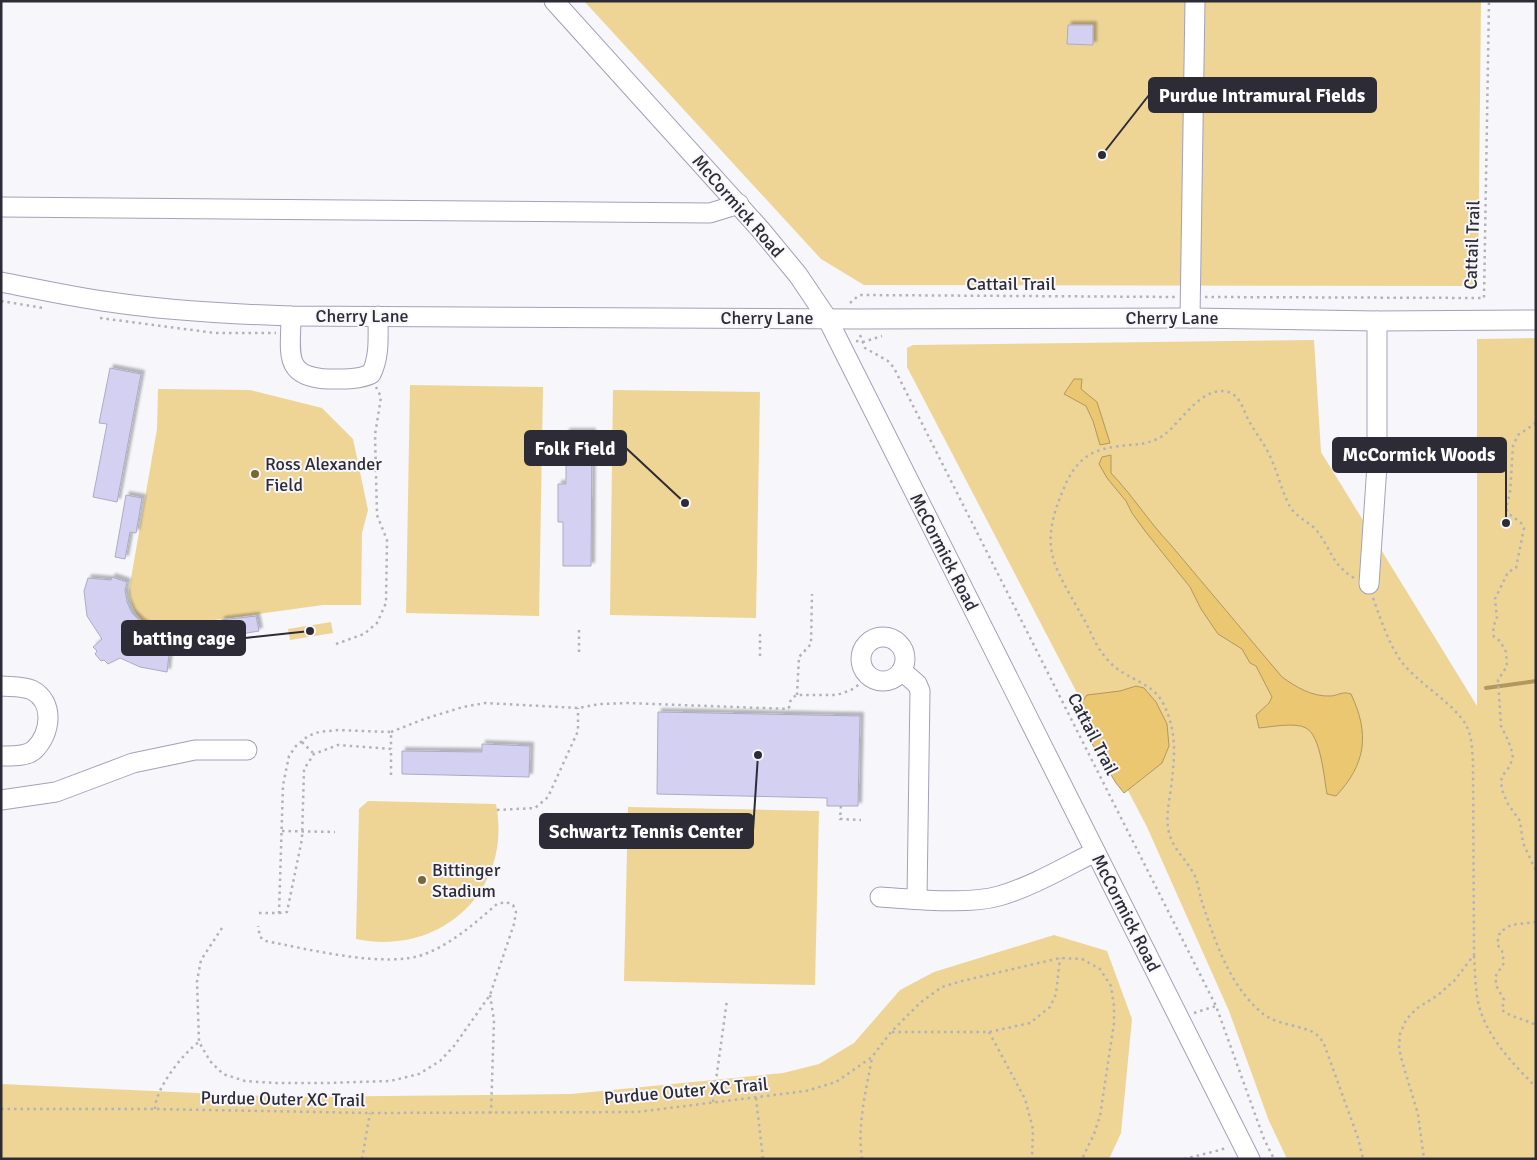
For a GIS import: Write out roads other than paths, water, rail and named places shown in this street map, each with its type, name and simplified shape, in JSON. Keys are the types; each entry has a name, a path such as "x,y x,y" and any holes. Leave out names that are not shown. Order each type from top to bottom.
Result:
{"street":[{"name":"McCormick Road","path":"554,1 738,204 798,275 827,318 1250,1159"},
{"path":"1190,318 1195,1"},
{"path":"1,207 710,213 738,204"},
{"name":"Cherry Lane","path":"1,282 108,302 220,313 291,316 1536,320"},
{"path":"291,316 293,362 297,370 304,376 347,380 362,378 370,374 377,358 378,316"},
{"path":"1369,584 1377,465 1376,320"},
{"path":"878,637 893,638 899,643 905,656 905,664 902,670 891,680 876,680 861,665 862,650 866,644 878,637"},
{"path":"902,670 918,684 920,690 917,899"},
{"path":"1,686 32,690 43,701 50,717 45,735 34,751 18,756 1,756"},
{"path":"1,800 56,792 133,763 195,750 247,750"},
{"path":"880,897 976,900 998,896 1016,890 1094,852"}],"waterway":[{"path":"1486,688 1536,681"}],"place":[{"name":"Purdue Intramural Fields","path":"1102,155"},
{"name":"Ross Alexander Field","path":"255,474"},
{"name":"Folk Field","path":"685,503"},
{"name":"McCormick Woods","path":"1506,523"},
{"name":"batting cage","path":"310,631"},
{"name":"Schwartz Tennis Center","path":"758,755"},
{"name":"Bittinger Stadium","path":"422,880"}]}
